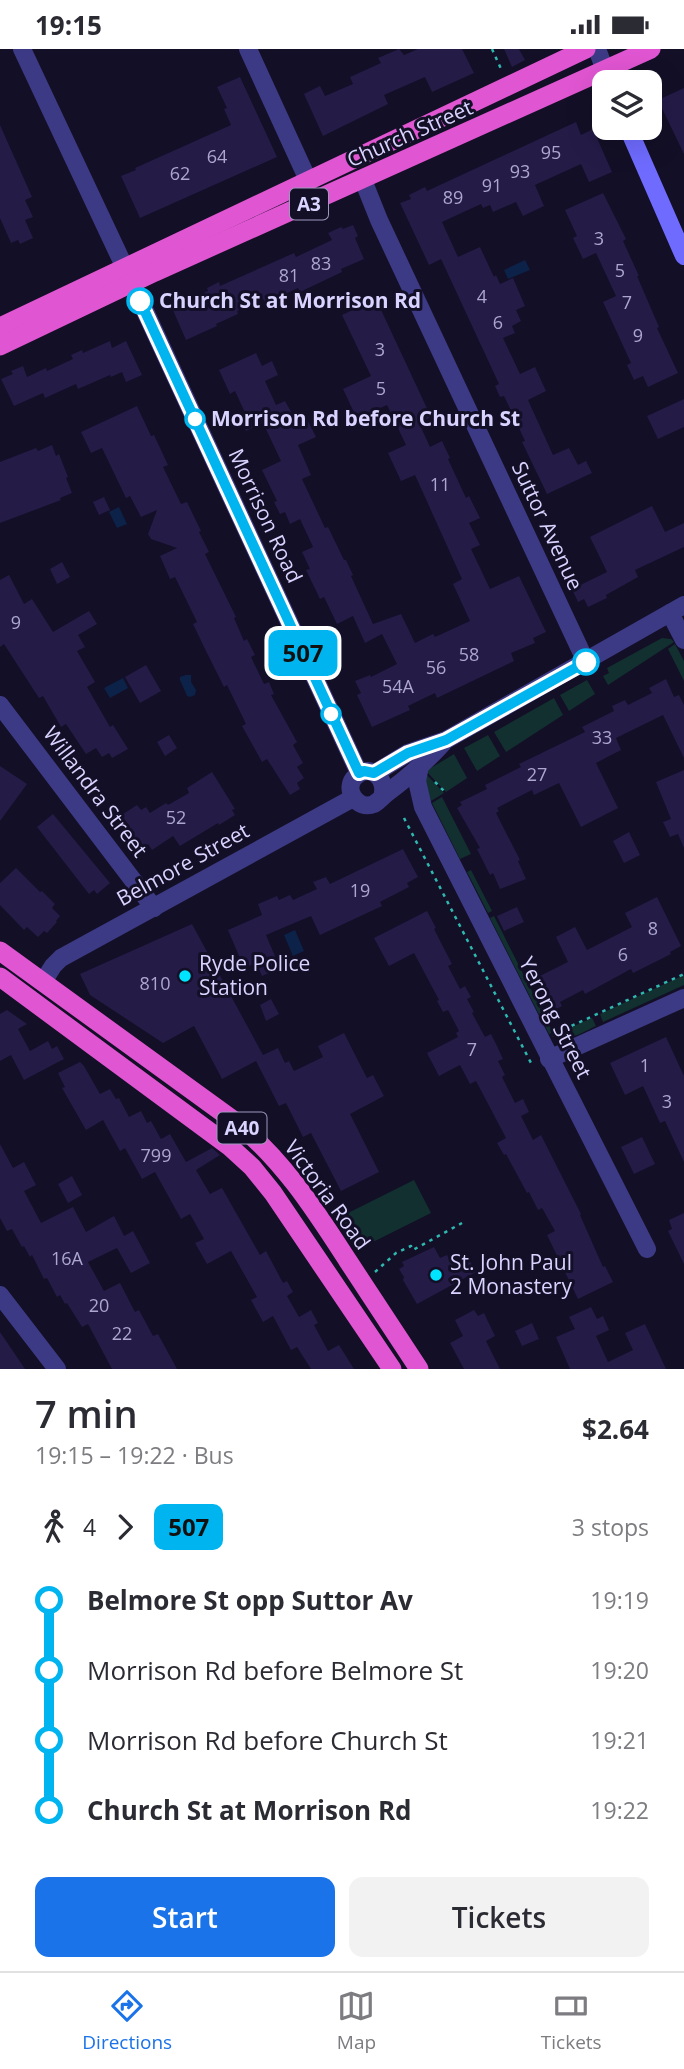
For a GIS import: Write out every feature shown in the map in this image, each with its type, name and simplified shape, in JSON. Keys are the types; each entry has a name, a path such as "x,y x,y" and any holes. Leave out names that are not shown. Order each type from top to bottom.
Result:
{"highway":[{"name":"Church Street","path":"27,323 128,275 308,180 586,49"},
{"name":"Church Street","path":"617,70 651,49"},
{"name":"Church Street","path":"128,275 363,180 592,82"},
{"name":"A3","path":"0,327 27,323"},
{"name":"A3","path":"0,346 27,323"},
{"name":"Victoria Road","path":"0,951 254,1137 296,1185 419,1369"},
{"name":"Victoria Road","path":"0,977 229,1146 252,1167 273,1193 392,1369"}],"main road":[{"path":"633,140 684,256"}],"street":[{"name":"Morrison Road","path":"22,49 367,773 379,776 384,786 401,782"},
{"path":"248,49 308,180"},
{"path":"597,49 605,70"},
{"name":"Suttor Avenue","path":"363,180 379,220 586,662"},
{"path":"446,740 378,801 368,805 357,802 353,797 351,782 408,753 446,740 677,609 684,640"},
{"name":"Willandra Street","path":"0,705 153,908"},
{"name":"Yerong Street","path":"423,807 407,792 401,782 417,781 423,807 540,1040 541,1063 647,1249"},
{"name":"Belmore Street","path":"43,982 61,958 353,797"},
{"path":"541,1063 684,998"},
{"path":"0,1295 57,1369"}],"path":[{"path":"492,49 503,73"},
{"name":"Yerong Street","path":"404,818 541,1063"},
{"path":"540,1040 684,974"},
{"path":"374,1273 396,1254 411,1246 413,1250 462,1223"}],"green space":[{"path":"662,638 674,642 608,685 603,676 609,673 607,668"},
{"path":"675,644 684,661 684,681 668,649"},
{"path":"587,680 595,694 569,711 560,695"},
{"path":"554,698 563,715 506,752 494,732"},
{"path":"488,735 500,756 477,771 464,748"},
{"path":"454,754 467,778 446,792 426,771"},
{"path":"425,773 444,793 431,801 424,786"},
{"path":"442,797 471,854 460,859 432,803"},
{"path":"471,870 492,911 488,913 467,872"},
{"path":"494,916 553,1033 549,1034 490,918"},
{"path":"684,975 684,985 603,1022 600,1014"},
{"path":"592,1018 596,1026 579,1034 568,1038 551,1036"},
{"path":"414,1180 431,1213 361,1248 340,1217"}],"water":[{"path":"525,260 530,270 508,279 504,270"},
{"path":"119,507 127,524 117,528 109,512"},
{"path":"191,675 191,682 196,690 195,695 190,697 180,680 180,677"},
{"path":"123,678 128,688 110,698 104,688"},
{"path":"295,930 304,951 293,956 284,935"}],"building":[{"path":"399,49 404,55 418,49 462,49 474,73 432,92 425,77 384,95 388,104 323,136 304,94 320,86 325,96 353,84 350,77 381,63 378,58"},
{"path":"504,49 519,49 525,60 512,67"},
{"path":"240,77 277,157 140,218 121,176 231,125 224,109 227,108 217,87"},
{"path":"684,88 684,154 662,108 662,98"},
{"path":"576,122 581,135 592,130 592,140 598,140 612,172 589,182 581,164 535,185 544,206 523,216 516,202 493,212 490,205 483,208 481,204 442,222 458,257 480,247 500,284 513,278 525,306 516,310 521,321 512,326 515,333 503,338 520,374 535,367 546,391 528,400 553,455 569,448 578,465 586,461 592,473 547,494 504,396 500,397 495,386 499,384 441,259 429,265 400,203 411,199 409,195 425,187 427,191"},
{"path":"0,125 32,197 25,200 33,217 25,220 33,238 20,244 18,240 11,243 0,218"},
{"path":"603,193 626,239 623,241 678,373 648,387 643,376 634,380 627,365 631,363 603,302 616,296 596,253 583,259 573,238 577,236 565,210"},
{"path":"353,225 364,259 300,292 298,288 266,303 263,299 237,311 238,314 216,324 217,326 186,340 172,308 208,291 207,288 219,282 220,286 294,253 296,257 332,240 328,233"},
{"path":"376,299 431,417 419,423 430,447 442,441 466,498 469,496 480,518 469,523 480,545 471,549 490,589 519,576 546,632 533,638 535,643 511,653 514,661 437,698 435,693 408,706 410,710 372,727 357,695 361,693 355,681 370,675 371,677 397,664 382,634 365,643 353,616 337,624 324,597 320,599 306,570 310,569 302,552 313,547 300,519 290,524 285,512 280,514 274,502 277,501 262,470 281,461 263,423 246,431 241,420 247,417 235,391 230,394 219,370 256,353 262,366 272,361 278,375 265,381 276,405 285,401 299,426 308,421 316,437 298,445 311,475 302,479 325,528 328,527 346,560 373,624 401,614 415,643 433,634 435,637 470,621 453,584 462,579 415,475 401,481 388,453 406,445 387,405 357,419 343,389 371,376 342,315"},
{"path":"110,341 112,348 126,341 142,375 126,382 122,372 78,389 76,384 45,398 43,393 14,406 1,379 13,374 11,371 23,366 27,377 46,368 47,371 73,359 71,355 82,350 83,353"},
{"path":"684,399 684,427 658,439 647,416"},
{"path":"137,406 168,465 163,467 181,504 187,502 201,531 199,532 209,552 205,554 236,617 234,618 244,641 247,639 255,655 251,657 264,684 269,682 274,694 271,695 297,742 293,745 303,763 297,767 304,778 297,783 300,789 290,795 267,759 262,762 242,726 246,724 227,685 224,687 193,624 197,622 175,577 170,579 160,556 177,548 151,539 148,534 157,510 141,517 130,496 126,498 102,448 91,453 81,432"},
{"path":"52,445 56,456 59,454 72,493 60,498 61,500 0,523 0,462 36,448 38,451"},
{"path":"104,497 110,510 99,515 93,502"},
{"path":"652,506 665,532 684,523 684,547 635,570 638,577 606,595 607,598 588,607 584,599 578,602 572,589 607,572 590,537"},
{"path":"62,562 70,577 57,584 50,569"},
{"path":"9,575 24,604 32,599 53,632 89,611 97,624 78,635 85,647 77,651 95,682 87,687 110,727 113,725 128,749 112,758 109,753 102,757 96,748 86,754 66,724 61,727 43,696 39,698 4,644 0,647 0,580"},
{"path":"146,665 161,691 140,703 125,677"},
{"path":"666,679 674,697 679,695 684,705 684,758 663,715 616,738 621,750 596,763 618,808 581,827 559,783 534,795 532,790 497,808 499,811 496,813 520,860 518,861 526,879 500,889 493,873 490,875 477,849 480,848 457,808 462,805 460,802 487,789 485,785 521,767 519,764 585,732 582,727 614,711 612,706 625,700 628,705 652,693 649,688"},
{"path":"169,735 177,748 165,756 157,742"},
{"path":"0,766 27,784 0,821"},
{"path":"684,770 684,848 678,834 670,837 663,822 671,819 656,782"},
{"path":"212,772 235,809 232,810 235,815 180,846 173,836 152,850 148,844 144,847 141,843 136,846 117,818 137,805 141,810 146,807 150,813 166,803 168,805 189,793 187,788"},
{"path":"53,814 110,883 97,894 94,890 89,894 37,827"},
{"path":"629,832 640,855 624,863 613,841"},
{"path":"403,849 418,877 407,883 409,887 380,902 382,906 320,935 311,916 266,935 280,968 262,976 256,963 244,968 228,930 262,915 258,904 277,896 279,900 290,895 293,900 317,889 313,882 326,877 330,884"},
{"path":"16,868 55,904 52,908 60,916 47,933 44,931 38,937 27,927 24,930 0,905 0,883"},
{"path":"657,897 681,946 633,973 631,969 585,994 583,990 560,1002 562,1006 551,1012 534,979 568,962 556,937 575,927 587,950 632,927 625,913"},
{"path":"517,907 524,922 504,931 497,916"},
{"path":"427,911 452,964 448,966 460,989 465,986 471,997 467,999 474,1012 472,1013 485,1037 491,1034 503,1059 498,1061 505,1075 502,1077 515,1103 523,1099 529,1112 521,1116 533,1140 541,1135 581,1214 603,1267 605,1266 613,1282 578,1299 547,1235 555,1231 542,1208 538,1210 497,1143 506,1138 476,1081 470,1084 460,1065 439,1076 427,1053 458,1037 456,1033 459,1031 448,1010 443,1012 414,953 389,966 374,938"},
{"path":"192,924 263,1055 278,1048 285,1063 289,1061 294,1071 323,1057 318,1046 344,1033 367,1078 373,1075 384,1096 350,1114 379,1172 341,1191 311,1133 303,1137 286,1103 279,1106 256,1061 222,1079 194,1026 163,1043 90,995 80,974"},
{"path":"271,999 279,1014 266,1021 260,1005"},
{"path":"7,1010 27,1024 18,1029 30,1051 48,1041 52,1049 57,1046 64,1059 24,1080 11,1055 0,1061 0,1014"},
{"path":"666,1037 684,1076 684,1162 665,1121 660,1123 643,1086 625,1095 610,1063"},
{"path":"80,1062 100,1094 110,1089 116,1099 119,1098 129,1117 141,1111 147,1123 151,1121 161,1139 170,1134 186,1162 212,1148 220,1155 196,1170 210,1194 222,1188 260,1255 266,1251 283,1283 287,1281 293,1292 287,1296 299,1317 311,1310 318,1323 314,1325 328,1351 339,1345 354,1369 311,1369 297,1347 291,1350 273,1316 263,1322 251,1300 257,1297 231,1251 207,1264 195,1243 204,1239 190,1214 181,1219 155,1172 142,1179 125,1148 120,1151 103,1120 86,1130 62,1088 65,1087 58,1073"},
{"path":"642,1137 655,1164 634,1174 621,1147"},
{"path":"0,1144 13,1168 24,1162 36,1185 24,1191 41,1223 73,1207 86,1232 114,1216 124,1236 133,1231 150,1263 131,1273 117,1248 88,1262 104,1291 120,1283 135,1312 139,1310 153,1336 158,1334 177,1369 112,1369 88,1324 82,1327 67,1303 65,1304 60,1295 57,1297 32,1255 30,1257 24,1246 22,1247 12,1229 7,1231 0,1218"},
{"path":"72,1176 82,1195 68,1203 58,1184"},
{"path":"684,1213 684,1264 668,1231 672,1229 669,1220"},
{"name":"St. John Paul 2 Monastery","path":"434,1247 440,1258 447,1255 452,1264 467,1256 476,1272 417,1304 399,1269 404,1266 402,1262"},
{"path":"591,1307 597,1319 603,1316 609,1330 596,1336 608,1362 633,1350 625,1333 645,1324 666,1369 570,1369 556,1337 575,1329 569,1317"},
{"path":"474,1310 478,1316 484,1313 495,1336 486,1341 500,1369 464,1369 450,1343 463,1336 455,1320"},
{"path":"532,1323 539,1339 522,1346 515,1331"},
{"path":"0,1332 25,1369 0,1369"}],"bus line":[{"name":"507","path":"140,301 359,773 374,773 408,753 446,740 586,662"}],"place":[{"name":"Church St at Morrison Rd","path":"140,301"},
{"name":"Morrison Rd before Church St","path":"195,419"},
{"name":"Ryde Police Station","path":"185,976"},
{"name":"St. John Paul 2 Monastery","path":"436,1275"}]}
